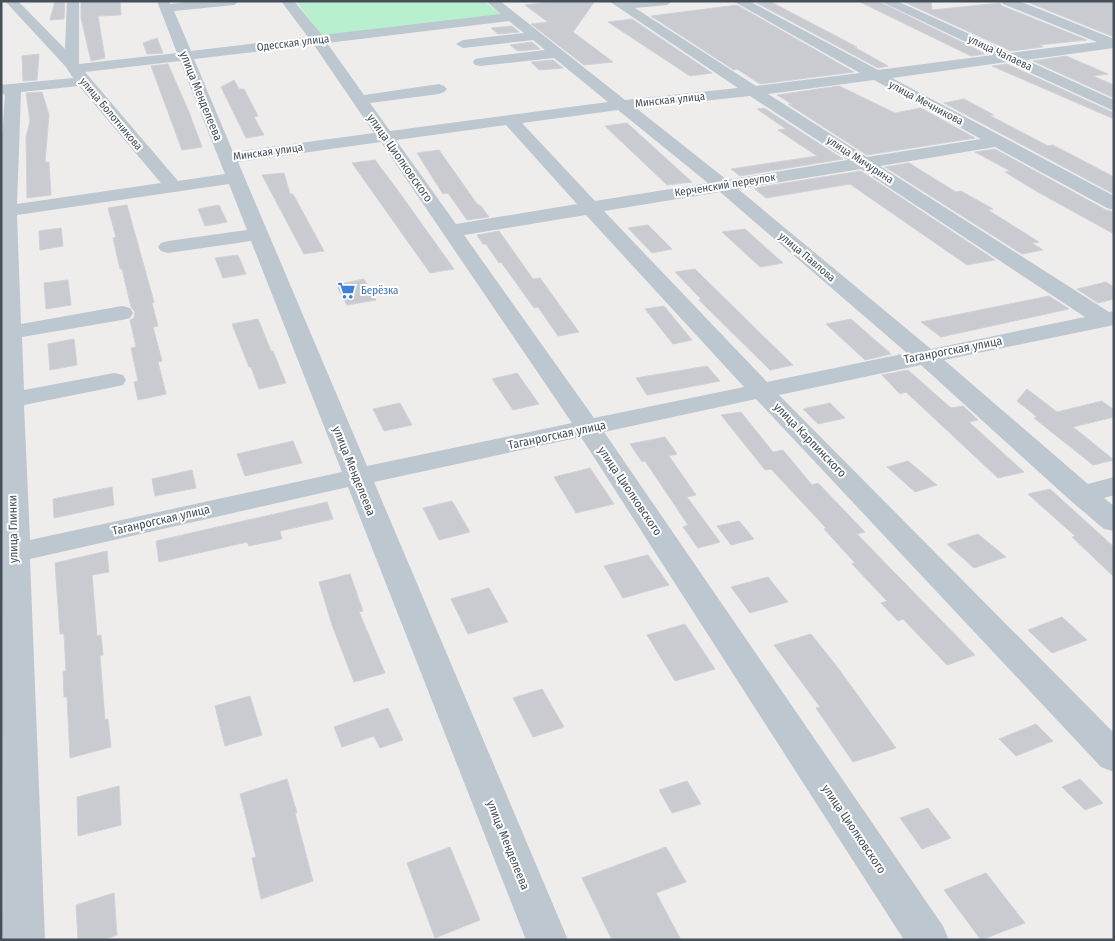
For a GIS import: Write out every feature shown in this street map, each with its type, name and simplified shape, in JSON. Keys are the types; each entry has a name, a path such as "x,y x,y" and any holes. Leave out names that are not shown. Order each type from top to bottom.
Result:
{"street":[{"path":"1,2 10,1 76,71"},
{"name":"улица Болотникова","path":"72,1 76,71 174,187"},
{"path":"165,5 234,1"},
{"name":"улица Циолковского","path":"287,1 318,40 588,428 928,940"},
{"name":"улица Павлова","path":"492,1 722,186 925,356 1114,522"},
{"path":"618,4 667,1"},
{"name":"улица Мечникова","path":"739,1 1114,204"},
{"name":"улица Чапаева","path":"886,1 1114,106"},
{"path":"1007,1 1114,44"},
{"name":"улица Мичурина","path":"618,4 1109,319"},
{"name":"улица Менделеева","path":"165,5 356,477 547,940"},
{"name":"Одесская улица","path":"7,89 76,71 512,17"},
{"path":"464,44 536,36"},
{"name":"Минская улица","path":"4,211 174,187 230,168 385,136 620,105 876,76 1114,44"},
{"path":"480,62 556,53"},
{"name":"улица Глинки","path":"7,89 4,211 5,333 11,400 8,555 24,940"},
{"path":"360,100 439,89"},
{"name":"улица Карпинского","path":"510,120 762,391 1114,757"},
{"name":"Керченский переулок","path":"450,231 999,141"},
{"path":"168,247 257,234"},
{"path":"5,333 122,313"},
{"name":"Таганрогская улица","path":"8,555 356,477 925,356 1109,319"},
{"path":"11,400 114,380"},
{"path":"1081,495 1114,486"}],"green space":[{"path":"296,1 484,1 502,15 323,38"}],"building":[{"path":"55,1 65,1 64,19 50,20"},
{"path":"81,1 120,1 121,15 98,16 105,58 91,61 81,18"},
{"path":"558,1 595,1 573,32 613,62 584,65 531,24 548,22 525,5"},
{"path":"858,1 878,1 986,54 971,56"},
{"path":"902,1 931,1 932,10 1000,3 1002,6 1087,40 1039,45 1043,47 1011,51"},
{"path":"1025,1 1114,1 1114,37"},
{"path":"771,2 857,47 854,47 888,66 878,68 757,3"},
{"path":"737,5 854,72 760,84 737,69 734,70 651,16"},
{"path":"632,19 712,73 690,76 608,22"},
{"path":"512,26 519,32 498,34 491,28"},
{"path":"157,38 163,53 147,54 143,43"},
{"path":"532,42 540,49 518,51 510,45"},
{"path":"39,54 37,80 23,81 22,56"},
{"path":"1066,56 1108,74 1093,76 1114,85 1114,98 1033,61"},
{"path":"553,60 563,68 539,70 531,62"},
{"path":"168,64 202,147 182,150 151,66"},
{"path":"1007,64 1114,113 1114,119 992,66"},
{"path":"234,80 239,89 244,89 258,116 254,117 264,135 246,138 221,87"},
{"path":"839,86 895,113 921,108 975,138 867,155 777,95"},
{"path":"42,92 49,115 45,162 49,162 51,195 27,198 26,137 30,121 26,93"},
{"path":"964,99 994,115 989,115 1048,146 1053,145 1114,177 1114,194 944,103"},
{"path":"764,108 843,159 740,176 731,169 817,156 778,130 786,129 757,109"},
{"path":"627,123 692,182 667,185 605,126"},
{"path":"995,149 1106,210 1114,212 1114,234 1036,191 1005,172 1010,171 975,152"},
{"path":"439,150 477,204 481,206 489,217 467,220 448,193 443,194 417,153"},
{"path":"375,160 454,269 430,273 352,163"},
{"path":"909,163 956,192 961,191 993,209 988,210 1039,242 1032,243 1043,250 1022,254 885,167"},
{"path":"861,171 995,260 967,265 850,184 766,198 754,188"},
{"path":"284,173 290,194 293,194 324,251 304,254 262,175"},
{"path":"127,205 154,302 152,303 158,326 153,327 162,361 158,362 166,394 138,400 134,382 138,381 131,348 136,347 130,320 134,318 135,312 131,307 122,269 120,269 113,238 116,237 108,208"},
{"path":"219,205 227,222 205,226 198,209"},
{"path":"648,225 672,249 652,253 628,228"},
{"path":"61,228 63,246 40,250 39,231"},
{"path":"745,229 783,263 760,267 722,232"},
{"path":"499,231 533,279 540,278 579,332 558,336 538,307 534,308 501,262 499,263 486,244 483,244 477,235"},
{"path":"238,255 246,274 223,278 215,258"},
{"path":"695,269 793,365 770,370 699,300 701,299 675,272"},
{"path":"364,279 376,300 347,305 336,285"},
{"path":"68,280 71,305 46,309 44,283"},
{"path":"1106,282 1114,287 1114,299 1098,303 1077,289"},
{"path":"1049,296 1069,309 941,337 921,322"},
{"path":"664,306 692,340 673,344 645,309"},
{"path":"258,319 286,383 259,389 232,324"},
{"path":"851,319 891,354 865,360 826,324"},
{"path":"74,339 77,365 50,370 48,344"},
{"path":"707,366 720,381 647,395 636,378"},
{"path":"908,370 951,408 963,406 978,420 969,422 1024,472 998,478 906,392 900,394 882,375"},
{"path":"517,373 539,404 513,410 492,379"},
{"path":"1027,389 1057,412 1102,401 1114,410 1114,417 1073,427 1114,460 1093,465 1034,418 1037,417 1017,401"},
{"path":"400,403 412,425 384,431 373,409"},
{"path":"830,403 845,418 818,424 803,409"},
{"path":"741,412 773,452 783,450 812,485 818,483 865,532 857,534 975,655 947,665 903,619 898,621 881,603 887,601 852,564 855,563 824,529 826,528 771,469 765,470 721,415"},
{"path":"665,437 677,454 669,456 696,495 687,497 720,542 698,548 683,527 688,525 645,461 642,462 630,444"},
{"path":"293,441 302,463 245,476 237,454"},
{"path":"908,461 937,485 915,492 887,467"},
{"path":"590,468 614,504 576,513 554,477"},
{"path":"192,470 196,488 155,496 152,479"},
{"path":"112,487 114,505 54,518 53,499"},
{"path":"1050,489 1114,547 1114,577 1072,537 1075,536 1028,494"},
{"path":"452,501 470,532 439,540 423,508"},
{"path":"327,502 333,519 280,531 282,539 249,546 247,542 159,562 156,541"},
{"path":"739,521 754,539 731,545 717,526"},
{"path":"978,534 1006,557 974,568 947,544"},
{"path":"107,551 109,572 92,575 97,636 101,635 103,655 100,656 105,720 108,719 111,747 70,758 67,697 64,697 63,672 66,671 64,634 60,634 55,563"},
{"path":"648,555 669,585 623,598 604,566"},
{"path":"350,574 363,611 359,612 385,673 354,682 332,625 319,582"},
{"path":"768,577 788,602 750,613 731,587"},
{"path":"489,588 508,622 468,634 451,599"},
{"path":"1062,617 1087,640 1052,653 1028,630"},
{"path":"685,624 715,669 675,681 647,635"},
{"path":"811,634 896,748 853,762 816,708 820,707 774,645"},
{"path":"542,689 564,727 533,737 513,698"},
{"path":"250,696 262,735 225,746 215,706"},
{"path":"388,708 403,740 380,748 374,736 342,747 334,727"},
{"path":"1036,724 1053,741 1016,756 999,739"},
{"path":"287,779 313,881 261,899 252,858 256,857 240,794"},
{"path":"1080,779 1103,803 1085,810 1062,787"},
{"path":"687,781 701,804 672,813 659,790"},
{"path":"119,786 121,825 78,836 77,797"},
{"path":"928,808 951,838 922,849 900,818"},
{"path":"450,847 480,920 435,938 407,863"},
{"path":"666,847 686,882 656,893 681,940 612,940 582,878"},
{"path":"986,873 1025,923 981,940 944,890"},
{"path":"114,893 117,935 103,940 78,940 76,905"}],"place":[{"name":"Берёзка","path":"347,290"}]}
